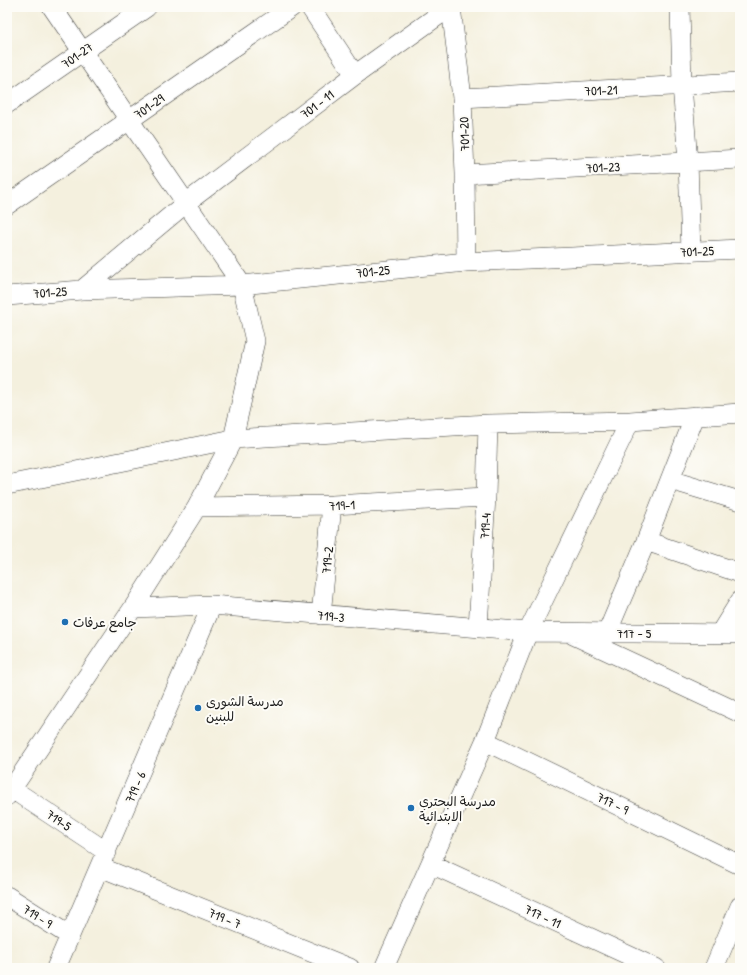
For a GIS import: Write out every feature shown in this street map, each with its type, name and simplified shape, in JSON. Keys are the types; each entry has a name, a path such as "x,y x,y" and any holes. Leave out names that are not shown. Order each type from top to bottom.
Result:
{"street":[{"path":"9,792 133,608 197,507 234,439 255,341 242,285 52,7"},
{"name":"701-27","path":"7,104 147,7"},
{"name":"701-29","path":"7,206 292,7"},
{"path":"310,7 355,75"},
{"name":"701 - 11","path":"82,290 186,203 355,75 451,7"},
{"name":"701-20","path":"451,7 462,98 466,262"},
{"path":"680,7 682,85 688,162 691,252"},
{"name":"701-21","path":"462,98 740,82"},
{"name":"701-23","path":"465,174 740,159"},
{"name":"701-25","path":"7,296 82,290 242,285 466,262 740,249"},
{"path":"7,485 234,439 488,424 630,421 740,412"},
{"path":"607,633 646,541 695,416"},
{"path":"384,968 485,741 528,632 630,421"},
{"name":"719-4","path":"478,627 486,497 488,424"},
{"path":"670,480 740,501"},
{"name":"719-1","path":"197,507 332,506 486,497"},
{"name":"719-2","path":"321,615 332,506"},
{"path":"646,541 740,573"},
{"path":"720,633 740,601"},
{"name":"719-3","path":"133,608 212,605 528,632"},
{"name":"719 - 6","path":"56,968 212,605"},
{"name":"717 - 5","path":"528,632 740,634"},
{"path":"566,632 740,713"},
{"name":"717 - 9","path":"485,741 740,865"},
{"name":"719-5","path":"9,792 103,859"},
{"name":"719 - 7","path":"103,859 350,968"},
{"name":"717 - 11","path":"431,864 656,968"},
{"name":"719 - 9","path":"7,896 70,936"},
{"path":"714,968 740,906"}],"place":[{"name":"جامع عرفات","path":"65,622"},
{"name":"مدرسة الشورى للبنين","path":"198,708"},
{"name":"مدرسة البحتري الابتدائية","path":"411,808"}]}
